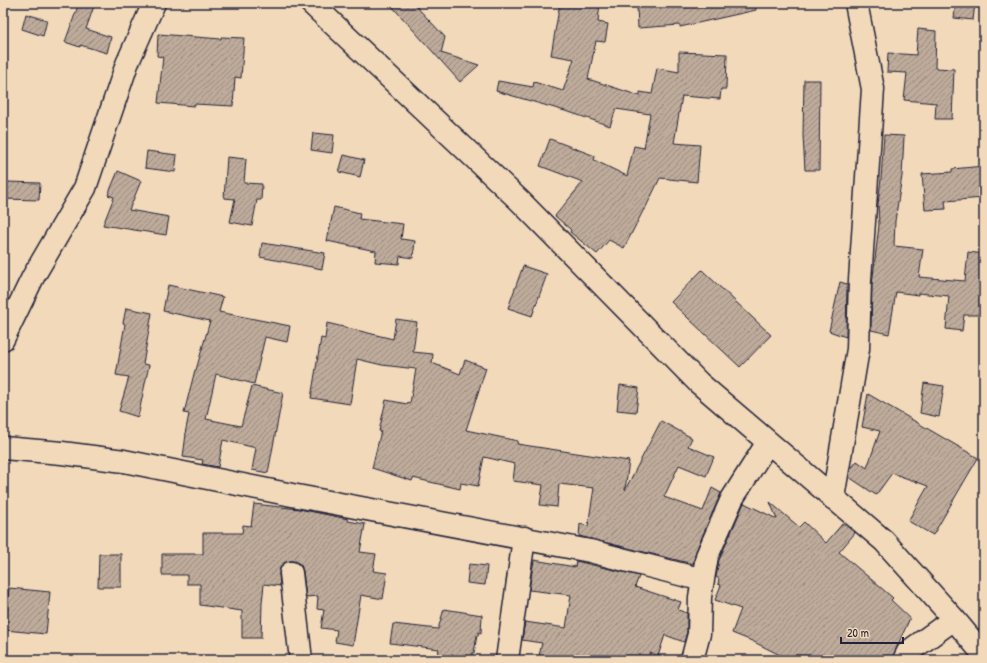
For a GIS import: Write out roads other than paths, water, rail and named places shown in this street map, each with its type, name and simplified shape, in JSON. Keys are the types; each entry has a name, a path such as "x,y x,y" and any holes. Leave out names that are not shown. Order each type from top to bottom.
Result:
{"street":[{"path":"3,339 33,277 85,188 127,64 154,3"},
{"path":"311,3 520,201 699,383 884,541 984,655"},
{"path":"833,498 858,349 860,280 873,89 856,3"},
{"path":"692,660 699,634 700,597 707,556 732,500 768,442"},
{"path":"3,448 62,453 124,461 297,496 590,551 703,580"},
{"path":"508,660 524,538"},
{"path":"291,573 302,660"},
{"path":"904,660 908,652 954,619"}]}
